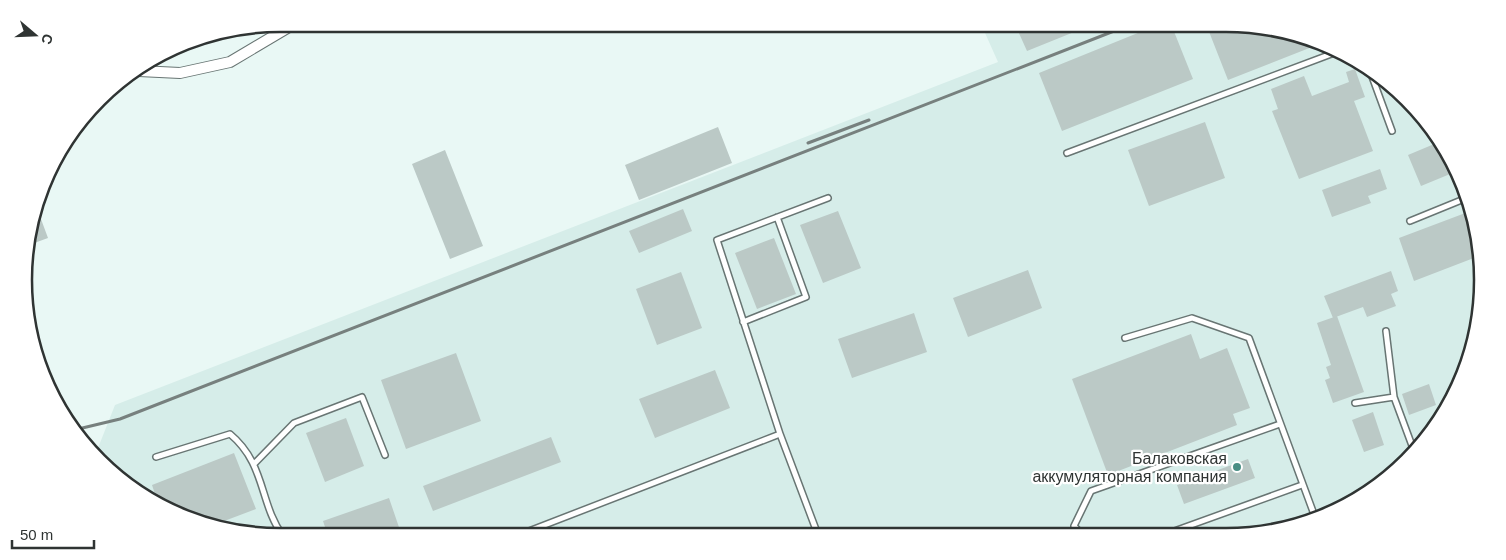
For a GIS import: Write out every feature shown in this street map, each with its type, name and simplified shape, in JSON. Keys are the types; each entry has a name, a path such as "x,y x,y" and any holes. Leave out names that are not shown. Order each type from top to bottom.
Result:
{"street":[{"path":"146,72 180,74 230,62 281,32"}],"lane":[{"path":"1067,153 1329,55"},
{"path":"1374,82 1392,131"},
{"path":"815,528 780,434 717,240 828,198"},
{"path":"1410,221 1460,201"},
{"path":"743,322 806,297 778,217"},
{"path":"1125,338 1192,318 1249,338 1313,512"},
{"path":"1386,331 1394,397 1411,444"},
{"path":"254,464 294,422 362,396 385,455"},
{"path":"1355,403 1394,397"},
{"path":"1076,528 1074,526 1091,492 1280,424"},
{"path":"156,457 230,434 242,444 254,464 280,528"},
{"path":"537,528 780,434"},
{"path":"1183,528 1302,485"}],"shaded area":[{"path":"985,32 1242,33 1274,37 1321,51 1364,74 1401,105 1432,142 1455,185 1469,232 1474,280 1469,328 1455,375 1432,418 1401,455 1364,486 1321,509 1274,523 1242,527 280,528 232,523 185,509 142,486 98,448 115,405 998,62"}],"building":[{"path":"1018,32 1074,32 1027,51"},
{"path":"1140,32 1174,32 1193,79 1062,131 1039,73"},
{"path":"1209,32 1242,33 1274,37 1311,48 1228,80"},
{"path":"1355,69 1365,97 1354,101 1373,151 1299,179 1272,111 1278,109 1271,89 1304,76 1312,96 1349,82 1346,72"},
{"path":"1205,122 1225,178 1149,206 1128,150"},
{"path":"718,127 732,163 639,200 625,165"},
{"path":"1433,144 1450,174 1421,186 1408,155"},
{"path":"445,150 483,246 450,259 412,164"},
{"path":"1380,169 1387,189 1368,196 1371,203 1332,217 1322,190"},
{"path":"683,209 692,231 639,253 629,231"},
{"path":"838,211 861,268 823,283 800,225"},
{"path":"1464,213 1472,259 1414,281 1399,238"},
{"path":"41,218 48,238 36,242"},
{"path":"774,238 796,294 757,309 735,253"},
{"path":"1028,270 1042,308 968,337 953,298"},
{"path":"1391,271 1398,291 1391,294 1396,306 1367,317 1363,307 1333,318 1324,296"},
{"path":"681,272 702,328 657,345 636,289"},
{"path":"914,313 927,352 852,378 838,339"},
{"path":"1337,316 1364,392 1333,403 1325,380 1330,378 1326,367 1331,365 1317,323"},
{"path":"1191,334 1200,359 1227,348 1250,408 1233,414 1237,425 1108,475 1072,379"},
{"path":"456,353 481,421 406,449 381,380"},
{"path":"715,370 730,408 655,438 639,399"},
{"path":"1429,384 1436,405 1409,415 1402,394"},
{"path":"1373,412 1384,445 1364,452 1352,420"},
{"path":"346,418 364,466 325,482 306,433"},
{"path":"551,437 561,462 433,511 423,486"},
{"path":"234,453 256,509 224,521 185,509 155,493 152,485"},
{"path":"1248,459 1255,478 1184,504 1177,485"},
{"path":"389,498 399,528 325,528 323,521"}],"railway":[{"path":"82,428 120,419 1112,32"},
{"path":"808,143 869,120"}],"place":[{"name":"Балаковская аккумуляторная компания","path":"1237,467"}]}
